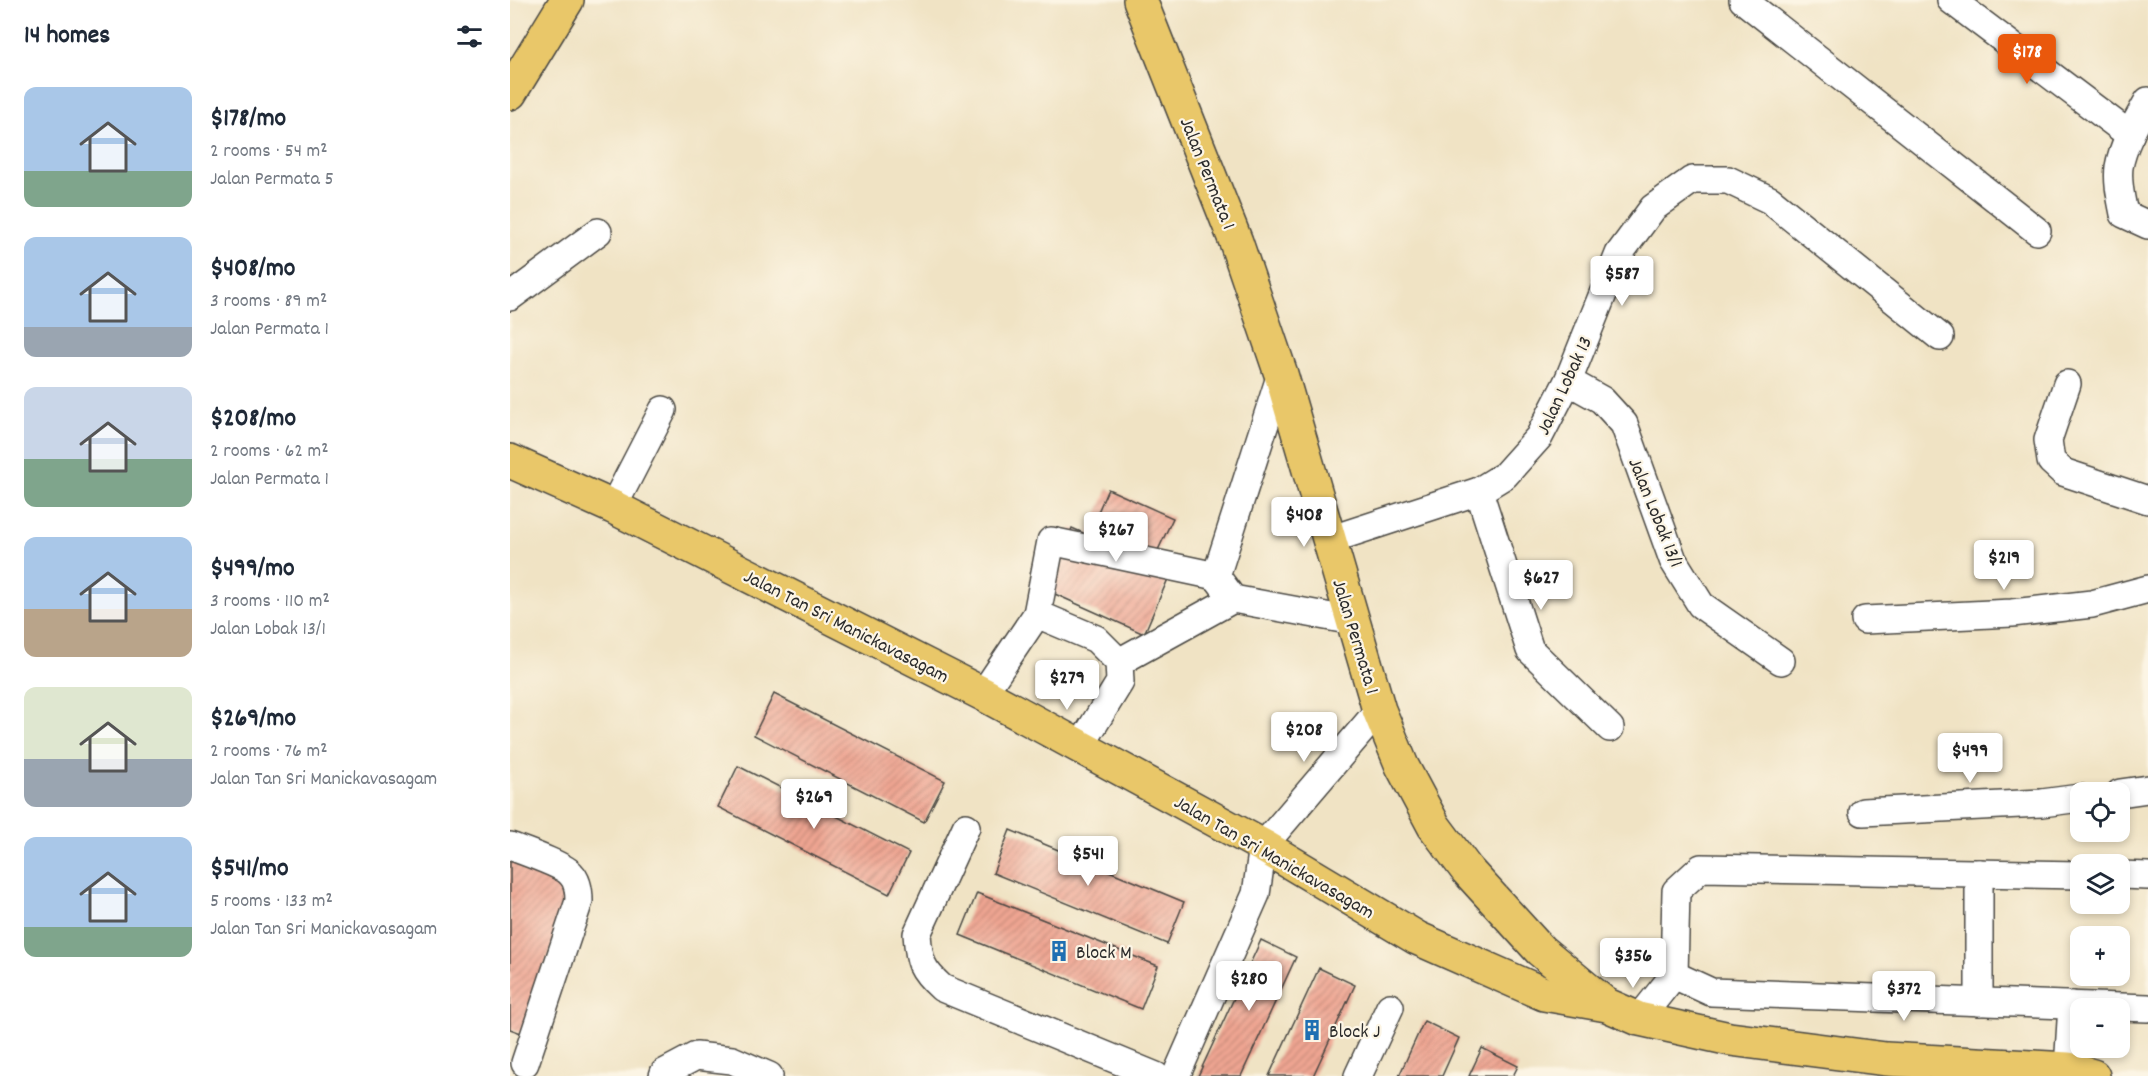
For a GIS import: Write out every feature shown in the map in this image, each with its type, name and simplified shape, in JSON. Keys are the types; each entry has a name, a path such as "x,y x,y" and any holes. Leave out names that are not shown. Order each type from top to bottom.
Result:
{"main road":[{"path":"510,93 567,0"},
{"name":"Jalan Permata 1","path":"1140,0 1236,242 1281,374 1379,710 1402,766 1434,826 1467,870 1540,950 1607,1005"},
{"name":"Jalan Tan Sri Manickavasagam","path":"510,460 613,507 983,694 1263,846 1417,938 1544,994 1607,1005 1639,1019 1730,1039 1886,1068 2081,1072"}],"street":[{"path":"1743,0 2037,231"},
{"path":"1959,2 2130,135"},
{"path":"2148,101 2130,135 2119,165 2119,189 2124,214 2148,225"},
{"name":"Jalan Lobak 13","path":"1329,540 1479,491 1505,475 1539,437 1568,381 1619,254 1653,208 1692,180 1728,180 1770,200 1940,337"},
{"path":"510,297 598,232"},
{"path":"1216,576 1281,374"},
{"name":"Jalan Lobak 13/1","path":"1568,381 1602,399 1624,424 1673,560 1701,605 1781,661"},
{"path":"2067,384 2048,440 2051,461 2063,472 2148,500"},
{"path":"613,507 663,410"},
{"path":"1479,491 1530,650 1610,728"},
{"path":"983,694 1037,614 1051,542 1216,576 1233,599"},
{"path":"1865,620 2012,613 2092,604 2148,588"},
{"path":"1119,662 1233,599 1353,621"},
{"path":"1037,614 1096,639 1119,662 1120,682 1080,747"},
{"path":"1176,1076 1256,894 1263,846 1379,710"},
{"path":"2130,792 2148,789"},
{"path":"1863,812 2043,803 2070,799"},
{"path":"966,827 917,934 918,954 925,973 942,988 1156,1076"},
{"path":"510,846 570,872 579,891 579,901 518,1065"},
{"path":"1639,1019 1674,975 1676,891 1701,868 2070,875"},
{"path":"1979,873 1980,1002"},
{"path":"2130,875 2148,876"},
{"path":"1674,975 1711,992 2070,1005"},
{"path":"1358,1076 1390,1007"},
{"path":"2130,1007 2148,1008"},
{"path":"663,1076 664,1073 696,1056 732,1060 769,1076"}],"building":[{"path":"1108,489 1173,518 1152,563 1171,572 1144,634 1046,590 1072,528 1088,535"},
{"path":"774,694 945,781 924,822 754,735"},
{"path":"738,766 909,853 889,894 718,807"},
{"path":"1010,830 1184,902 1167,944 993,873"},
{"path":"510,858 574,885 521,1033 510,1029"},
{"name":"Block M","path":"977,893 1158,966 1141,1009 960,935"},
{"path":"1261,940 1296,957 1241,1076 1198,1076"},
{"name":"Block J","path":"1319,968 1355,985 1313,1076 1269,1076"},
{"path":"1424,1021 1459,1038 1442,1076 1399,1076"},
{"path":"1482,1048 1518,1066 1513,1076 1469,1076"}],"place":[{"name":"Block M","path":"1059,951"},
{"name":"Block J","path":"1312,1030"}]}
